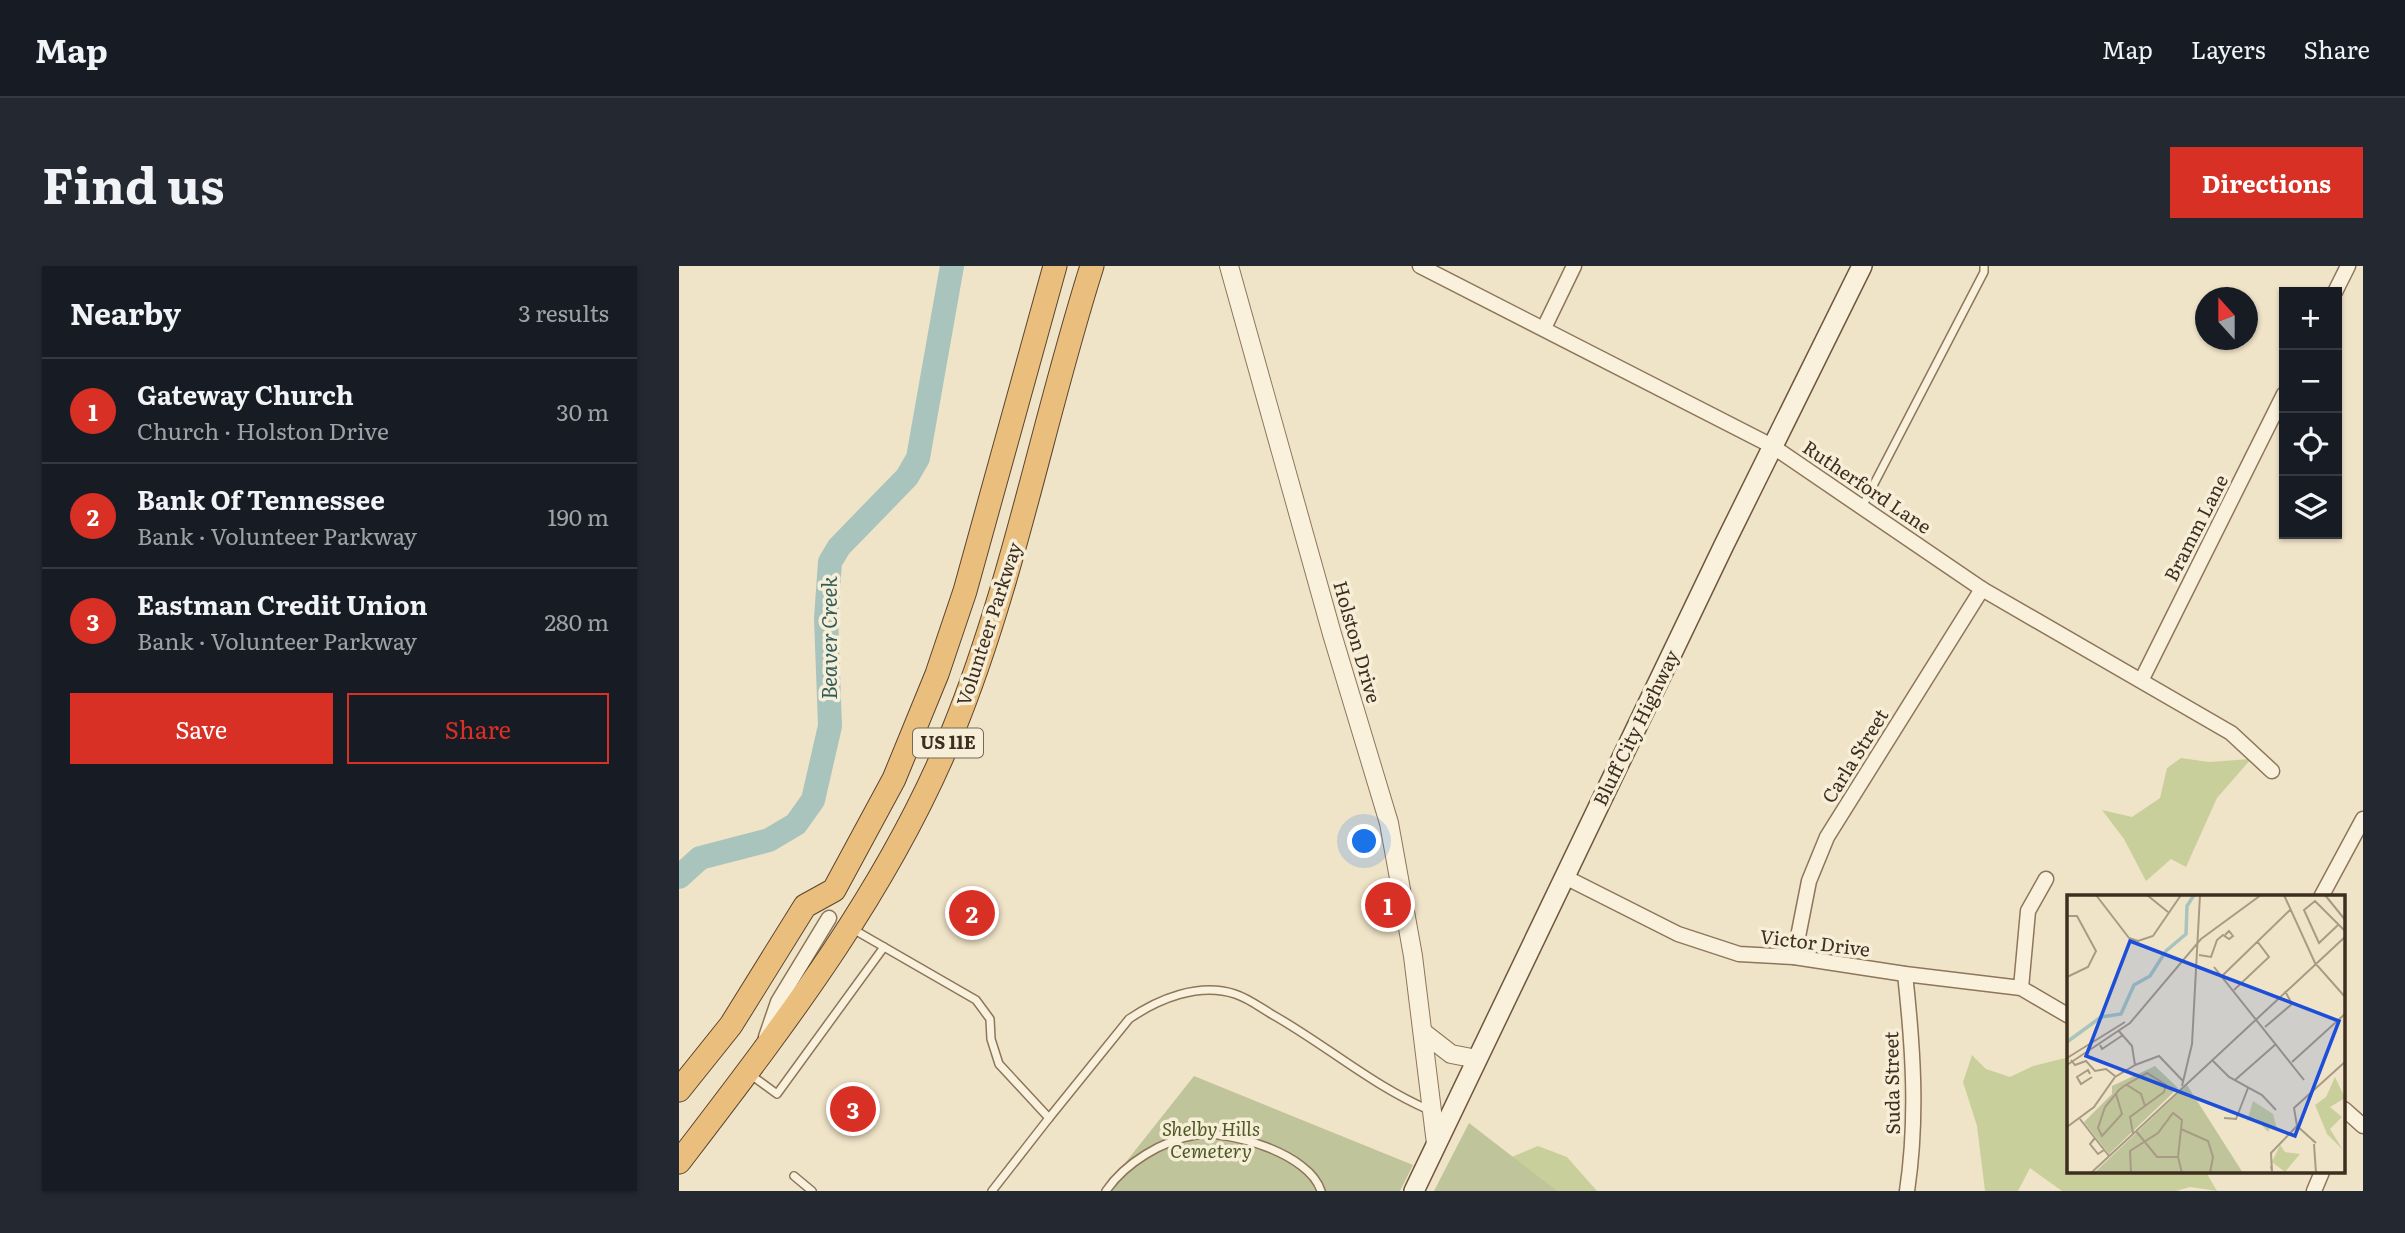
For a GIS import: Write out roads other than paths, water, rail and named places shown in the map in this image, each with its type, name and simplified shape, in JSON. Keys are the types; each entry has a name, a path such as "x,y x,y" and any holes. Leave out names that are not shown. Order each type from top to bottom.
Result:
{"highway":[{"name":"Volunteer Parkway","path":"679,1090 731,1025 805,906 834,890 894,779 937,674 982,534 1055,266"},
{"name":"Volunteer Parkway","path":"679,1162 754,1064 851,928 879,883 932,779 995,618 1092,266"}],"main road":[{"name":"Bluff City Highway","path":"1414,1191 1772,446 1862,266"}],"street":[{"name":"Holston Drive","path":"1229,266 1332,634 1389,823 1424,1033 1436,1144"},
{"name":"Rutherford Lane","path":"1420,266 1772,446 1982,589 2142,679 2231,733 2272,771"},
{"path":"1544,328 1574,266"},
{"path":"2338,287 2348,266"},
{"name":"Bramm Lane","path":"2142,679 2279,404"},
{"name":"Carla Street","path":"1794,957 1809,881 1827,837 1982,589"},
{"path":"2322,895 2363,819"},
{"name":"Victor Drive","path":"1565,877 1678,934 1739,954 1794,957 2021,988 2067,1015"},
{"path":"2021,988 2028,911 2046,879"},
{"path":"805,906 851,928"},
{"path":"754,1064 778,1002 829,918"},
{"name":"Suda Street","path":"1905,974 1913,1059 1914,1135 1907,1191"},
{"path":"1424,1033 1451,1054 1477,1059"},
{"path":"2345,1114 2363,1126"},
{"path":"2314,1191 2321,1174"}],"lane":[{"path":"1862,507 1984,271 1984,266"},
{"path":"851,928 975,1000 990,1019 991,1039 999,1064 1049,1118"},
{"path":"754,1064 777,1094 884,947"},
{"path":"992,1191 1129,1019 1145,1008 1190,992 1236,994 1298,1029 1398,1097 1433,1112"},
{"path":"1107,1191 1129,1166 1159,1148 1196,1135 1242,1141 1273,1149 1300,1163 1318,1181 1321,1191"},
{"path":"794,1176 812,1191"}],"waterway":[{"name":"Beaver Creek","path":"679,877 700,858 769,840 796,824 813,800 830,726 826,618 830,562 839,547 907,477 918,458 952,266"}],"place":[{"name":"Gateway Church","path":"1388,905"},
{"name":"Bank Of Tennessee","path":"972,913"},
{"name":"Eastman Credit Union","path":"853,1109"}],"park label":[{"name":"Shelby Hills Cemetery","path":"1211,1140"}]}
